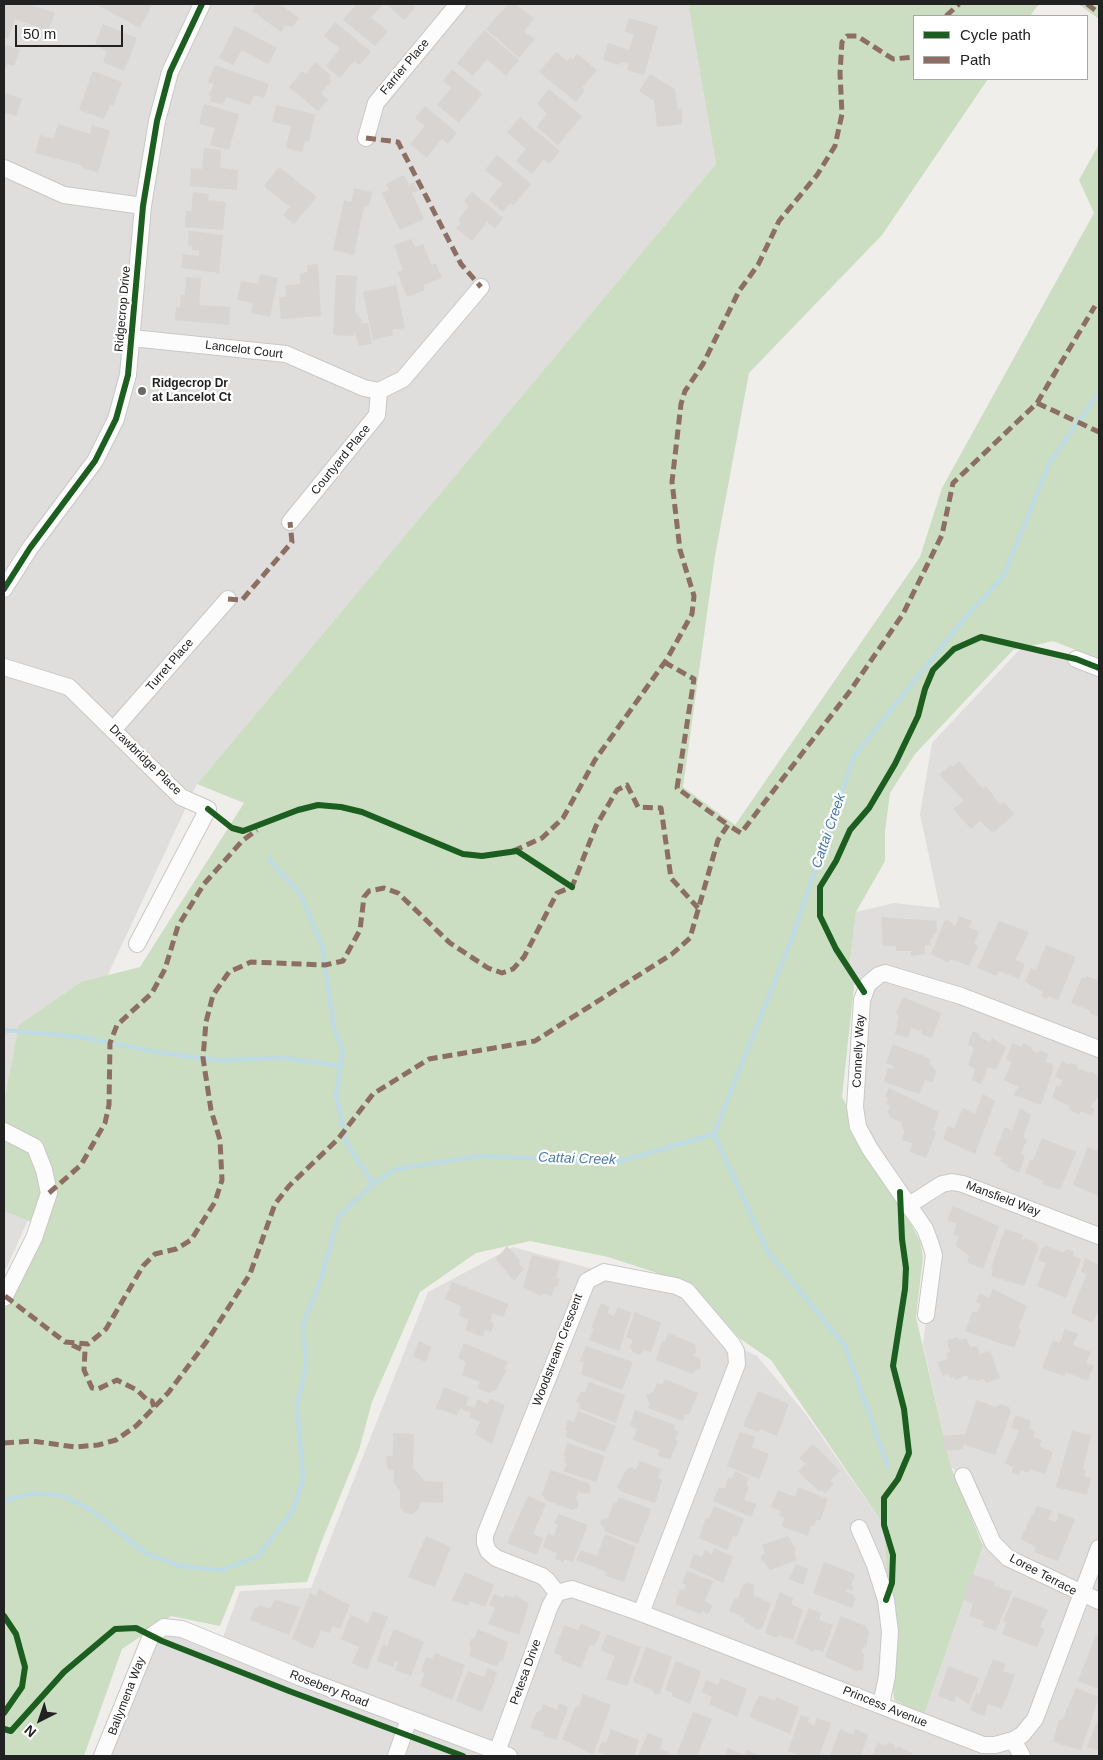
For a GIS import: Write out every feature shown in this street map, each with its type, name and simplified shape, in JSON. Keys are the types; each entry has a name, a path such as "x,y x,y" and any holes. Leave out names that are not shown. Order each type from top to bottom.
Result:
{"street":[{"name":"Ridgecrop Drive","path":"4,589 30,548 95,461 116,419 128,375 144,206 157,121 170,72 202,4"},
{"name":"Farrier Place","path":"366,138 376,103 458,4"},
{"path":"4,168 64,195 144,206"},
{"path":"380,390 403,379 481,287"},
{"name":"Lancelot Court","path":"132,338 286,354 364,388 380,390"},
{"name":"Courtyard Place","path":"290,522 378,415 380,390"},
{"name":"Turret Place","path":"113,730 228,599"},
{"path":"1076,659 1099,668"},
{"name":"Drawbridge Place","path":"4,667 68,687 181,796 208,809 136,944"},
{"name":"Connelly Way","path":"926,1315 934,1255 925,1229 870,1149 858,1127 855,1107 862,1000 864,992 873,978 885,973 961,996 1099,1050"},
{"path":"4,1131 35,1147 44,1170 49,1193 34,1238 4,1298"},
{"name":"Mansfield Way","path":"909,1205 942,1184 952,1182 963,1184 1099,1236"},
{"name":"Woodstream Crescent","path":"557,1593 548,1580 496,1558 488,1551 484,1543 489,1525 587,1280 604,1272 676,1286 686,1292 732,1344 736,1351 737,1364 641,1613"},
{"name":"Loree Terrace","path":"963,1476 993,1543 1008,1558 1099,1602"},
{"path":"859,1528 875,1565 886,1600 889,1624 887,1676 881,1705"},
{"path":"1022,1756 1013,1740 1022,1735 1034,1719 1099,1548"},
{"name":"Princess Avenue","path":"557,1593 572,1589 641,1613 983,1744 1013,1740"},
{"name":"Petesa Drive","path":"503,1754 550,1606 557,1593"},
{"name":"Rosebery Road","path":"151,1636 164,1627 182,1629 298,1677 503,1754"},
{"name":"Ballymena Way","path":"102,1756 151,1636"},
{"path":"396,1756 409,1719"}],"shaded area":[{"path":"4,4 688,4 716,164 197,784 97,998 40,1194 4,1273"},
{"path":"1023,646 1076,659 1099,668 1099,1756 102,1756 164,1627 220,1645 240,1591 311,1588 428,1292 513,1247 604,1272 670,1285 732,1344 757,1356 805,1413 884,1525 893,1555 881,1705 922,1721 983,1546 983,1523 963,1476 951,1467 923,1344 934,1255 858,1127 864,992 849,969 856,912 894,903 940,908 920,814 932,743"}],"green space":[{"path":"688,4 1039,4 1031,15 913,15 913,80 987,80 882,235 749,373 715,556 683,787 735,825 920,557 942,488 1094,213 1079,180 1099,144 1099,659 1053,641 1013,650 915,754 890,793 885,831 885,861 856,912 849,969 855,978 842,1097 920,1241 923,1257 916,1317 951,1467 983,1546 924,1715 894,1700 884,1525 771,1360 739,1338 691,1284 608,1257 530,1241 476,1253 420,1292 372,1402 359,1450 307,1582 236,1586 220,1626 171,1616 122,1649 84,1756 4,1756 4,1306 39,1225 4,1211 4,1103 19,1025 81,982 140,967 244,803 197,784 716,164"},
{"path":"1078,4 1099,4 1099,19"}],"building":[{"path":"4,4 29,4 55,13 48,31 15,19 8,39 4,37"},
{"path":"99,4 152,5 140,28 99,6"},
{"path":"253,4 280,4 299,18 292,27 286,25 281,32 252,11 255,6"},
{"path":"357,4 382,5 371,18 388,31 375,46 343,20"},
{"path":"386,4 412,4 416,7 404,20"},
{"path":"508,4 516,4 534,19 524,31 535,39 519,58 486,29"},
{"path":"629,18 658,26 644,75 627,70 629,64 620,62 619,65 603,60 608,43 629,50 634,34 625,31"},
{"path":"335,22 371,52 359,65 354,61 340,78 326,66 340,49 324,36"},
{"path":"103,24 137,38 124,71 103,62 107,51 95,45"},
{"path":"235,26 277,48 268,64 242,50 233,65 219,58"},
{"path":"484,30 519,60 506,76 487,59 473,76 457,63"},
{"path":"4,44 20,50 14,66 7,64 4,72"},
{"path":"556,52 567,61 570,57 572,60 577,54 597,70 582,88 585,90 576,102 539,72"},
{"path":"315,62 331,76 329,79 332,81 321,93 328,100 318,111 289,87 302,71 306,74"},
{"path":"217,66 269,84 264,98 254,95 250,105 226,97 223,105 210,101 211,96 209,94 214,84 208,82 214,67"},
{"path":"452,69 482,94 459,123 437,105 451,88 443,81"},
{"path":"93,71 122,82 113,106 110,105 104,119 79,110"},
{"path":"650,74 675,89 678,110 682,108 682,124 657,127 654,101 639,91"},
{"path":"549,89 582,116 558,145 537,127 547,114 537,103"},
{"path":"4,92 22,99 16,116 4,112"},
{"path":"204,104 239,114 229,150 210,145 215,128 199,124"},
{"path":"276,105 315,114 309,142 305,141 302,152 286,148 291,126 272,122"},
{"path":"425,106 457,133 448,144 442,139 426,158 410,144 425,126 415,118"},
{"path":"520,117 560,151 549,164 544,159 532,174 516,161 526,149 507,132"},
{"path":"58,124 90,134 92,125 110,131 98,173 81,167 81,165 35,153 40,135 54,139"},
{"path":"204,148 221,150 220,168 238,170 237,190 190,186 191,168 202,169"},
{"path":"497,155 531,184 514,205 510,203 503,212 489,200 503,184 485,170"},
{"path":"279,167 317,197 294,224 283,215 290,207 264,186"},
{"path":"404,175 409,185 414,182 418,191 412,193 424,219 400,230 382,193 389,190 386,184"},
{"path":"354,188 372,192 369,206 364,206 354,255 333,250 344,200 351,202"},
{"path":"193,192 209,194 208,200 226,202 223,230 185,227 186,211 191,211"},
{"path":"472,192 503,218 495,228 487,222 472,241 456,228 461,223 458,220 469,206 464,201"},
{"path":"189,231 223,235 219,273 181,268 183,254 199,256 199,250 192,250 192,246 188,245"},
{"path":"411,239 415,247 423,244 431,265 436,263 442,278 423,285 425,290 407,297 397,272 403,270 394,245"},
{"path":"318,264 321,316 281,319 279,297 286,297 285,285 300,284 300,273 307,272 307,265"},
{"path":"260,274 278,278 270,317 251,313 253,303 237,300 241,281 258,284"},
{"path":"336,275 357,276 355,311 362,321 359,324 368,323 372,344 359,346 354,330 354,336 333,335"},
{"path":"186,277 201,278 199,305 230,307 229,325 175,320 176,307 180,308 181,295 185,295"},
{"path":"396,285 405,328 392,330 393,335 373,340 363,292"},
{"path":"959,761 983,789 986,786 1000,805 1004,802 1014,814 993,833 980,821 971,829 953,809 964,801 939,774 951,765 953,767"},
{"path":"959,916 972,921 969,927 979,931 974,944 978,946 969,966 950,959 949,963 931,954 944,922 948,920 955,926"},
{"path":"881,917 936,921 937,932 930,939 931,945 925,945 925,954 911,956 911,951 896,951 896,946 883,946"},
{"path":"999,921 1029,932 1015,960 1025,964 1019,979 999,971 997,976 977,968"},
{"path":"1046,945 1076,957 1058,1000 1049,996 1047,999 1041,996 1043,992 1025,982 1031,968 1036,970"},
{"path":"1086,976 1099,981 1099,1017 1090,1013 1091,1011 1071,1003 1082,977 1086,978"},
{"path":"903,997 941,1013 932,1038 921,1034 922,1031 911,1028 908,1038 895,1034 899,1015 896,1013"},
{"path":"973,1031 980,1034 979,1037 990,1042 992,1038 1006,1047 996,1070 988,1067 981,1084 972,1080 975,1069 968,1065 974,1048 968,1045"},
{"path":"1013,1043 1022,1047 1023,1043 1032,1047 1031,1050 1038,1053 1040,1050 1048,1054 1045,1062 1053,1064 1052,1067 1054,1067 1041,1105 1014,1095 1018,1087 1004,1080 1012,1062 1006,1059"},
{"path":"893,1044 931,1059 929,1063 936,1071 933,1082 925,1080 919,1094 884,1082 888,1068 893,1069 894,1066 886,1063"},
{"path":"1062,1061 1069,1065 1071,1063 1077,1065 1077,1068 1090,1073 1091,1071 1099,1077 1099,1095 1090,1107 1095,1109 1092,1116 1081,1111 1079,1115 1069,1109 1070,1106 1052,1098 1056,1086 1060,1087 1063,1080 1055,1077"},
{"path":"889,1088 939,1112 933,1130 936,1132 926,1158 910,1152 912,1143 902,1140 904,1132 901,1122 889,1117 890,1114 887,1113 890,1106 886,1104 888,1098 885,1097"},
{"path":"983,1094 995,1101 975,1154 943,1139 948,1126 954,1129 963,1108 975,1114"},
{"path":"1020,1108 1031,1115 1023,1137 1027,1139 1021,1154 1025,1156 1019,1173 1000,1161 1002,1158 994,1155 1005,1127 1012,1131"},
{"path":"1042,1138 1076,1152 1060,1190 1042,1184 1044,1181 1025,1173 1030,1160 1033,1161"},
{"path":"1088,1147 1099,1152 1099,1196 1073,1185"},
{"path":"953,1206 999,1226 983,1269 967,1262 969,1256 955,1245 959,1237 953,1234 957,1224 947,1220"},
{"path":"1005,1229 1023,1235 1021,1239 1024,1240 1025,1238 1038,1244 1037,1246 1039,1247 1024,1286 991,1276 993,1269 991,1268"},
{"path":"1045,1245 1064,1253 1066,1249 1074,1252 1072,1256 1081,1259 1066,1298 1037,1286 1046,1263 1038,1260 1042,1247 1044,1248"},
{"path":"507,1246 520,1260 518,1263 524,1269 514,1281 496,1259"},
{"path":"532,1255 560,1262 556,1278 559,1279 558,1287 555,1286 551,1296 542,1293 541,1296 523,1287"},
{"path":"1085,1258 1099,1265 1099,1310 1092,1323 1071,1313 1087,1274 1081,1272"},
{"path":"452,1282 509,1304 503,1317 493,1313 490,1322 494,1323 491,1332 485,1330 483,1337 465,1330 469,1320 459,1315 461,1306 445,1299"},
{"path":"993,1289 1027,1306 1018,1328 1021,1330 1014,1348 965,1331 973,1311 977,1313 981,1304 976,1302 980,1293 989,1298"},
{"path":"601,1303 610,1307 607,1313 614,1316 618,1307 631,1313 619,1351 589,1340 594,1329 591,1328"},
{"path":"635,1312 661,1323 651,1352 644,1350 640,1355 633,1352 630,1347 633,1340 626,1337"},
{"path":"1065,1329 1078,1334 1073,1345 1091,1352 1086,1363 1094,1366 1087,1381 1066,1372 1064,1376 1042,1368 1053,1340 1060,1343"},
{"path":"668,1333 695,1344 696,1353 692,1355 700,1358 701,1362 700,1368 695,1370 693,1374 656,1360 662,1341 665,1342"},
{"path":"958,1337 959,1340 966,1338 970,1347 977,1346 980,1354 990,1351 1000,1378 986,1383 984,1379 969,1380 967,1375 955,1380 955,1377 950,1378 948,1373 943,1376 937,1362 948,1359 946,1353 950,1352 947,1340"},
{"path":"419,1341 431,1347 426,1362 413,1357"},
{"path":"464,1343 508,1362 504,1369 507,1370 496,1390 489,1393 478,1388 480,1382 462,1375 466,1362 458,1358"},
{"path":"586,1346 633,1362 622,1390 581,1374 584,1362 580,1361"},
{"path":"665,1379 698,1393 689,1415 685,1414 683,1421 648,1408 650,1404 646,1395 654,1391 657,1383 662,1385"},
{"path":"589,1382 625,1395 616,1423 579,1408 580,1403 576,1402 581,1391 585,1393"},
{"path":"444,1387 469,1397 466,1405 474,1408 478,1399 487,1404 490,1399 505,1405 492,1444 475,1434 480,1422 470,1417 471,1413 460,1408 457,1415 436,1408"},
{"path":"758,1391 789,1404 777,1436 760,1429 758,1432 743,1426"},
{"path":"977,1400 995,1407 1002,1404 1009,1407 1011,1412 995,1455 963,1444 964,1449 945,1451 942,1436 965,1434"},
{"path":"635,1410 675,1425 674,1429 679,1431 675,1440 678,1441 670,1460 658,1455 660,1450 633,1440 637,1429 630,1426"},
{"path":"578,1411 616,1426 605,1452 565,1437 568,1431 565,1430 568,1420 574,1422"},
{"path":"1016,1415 1031,1421 1029,1428 1035,1431 1033,1437 1042,1440 1039,1446 1053,1452 1045,1474 1030,1469 1028,1473 1021,1470 1019,1475 1012,1472 1013,1467 1005,1463 1019,1431 1011,1427"},
{"path":"1072,1431 1091,1435 1083,1469 1086,1470 1084,1476 1091,1478 1087,1495 1056,1487"},
{"path":"740,1432 756,1437 752,1447 769,1454 759,1479 727,1466"},
{"path":"393,1433 414,1434 413,1468 425,1481 443,1482 443,1503 420,1502 420,1507 413,1514 405,1513 400,1507 400,1490 393,1482 394,1470 389,1470 386,1457 393,1455"},
{"path":"568,1443 605,1456 596,1482 563,1471 567,1464 564,1462 566,1456 563,1455"},
{"path":"813,1444 840,1471 830,1481 834,1484 825,1493 821,1490 819,1491 798,1471 806,1464 799,1458"},
{"path":"640,1461 661,1469 658,1478 662,1480 655,1503 620,1491 617,1486 627,1469 631,1467 636,1470"},
{"path":"551,1470 588,1483 591,1488 590,1493 578,1492 576,1498 578,1507 572,1510 546,1500 542,1494"},
{"path":"735,1471 749,1478 746,1485 749,1487 744,1500 757,1504 751,1517 713,1501 719,1487 725,1489 728,1478 732,1479"},
{"path":"798,1487 828,1499 820,1521 817,1519 814,1526 811,1526 808,1536 781,1526 785,1518 779,1515 781,1511 771,1507 778,1490 795,1497"},
{"path":"528,1496 546,1504 533,1534 543,1538 537,1555 507,1543"},
{"path":"619,1497 651,1509 638,1544 604,1531 605,1529 600,1524 602,1519 608,1518 614,1502 616,1504"},
{"path":"714,1506 744,1519 737,1537 733,1536 727,1550 699,1538 706,1518 709,1519"},
{"path":"1037,1506 1052,1511 1048,1519 1056,1522 1059,1513 1075,1519 1058,1561 1034,1552 1036,1547 1020,1539"},
{"path":"559,1514 588,1525 573,1562 555,1559 557,1553 543,1547 548,1533 554,1536 558,1525 554,1523"},
{"path":"605,1534 636,1547 624,1582 605,1576 607,1572 576,1560 581,1550 597,1556"},
{"path":"426,1536 451,1547 435,1587 408,1577"},
{"path":"788,1536 796,1550 794,1551 797,1560 770,1570 762,1560 761,1556 765,1553 762,1545"},
{"path":"714,1548 733,1557 723,1583 689,1567 694,1554 702,1557 705,1550 712,1554"},
{"path":"824,1562 855,1574 851,1585 854,1587 852,1591 848,1589 846,1592 854,1595 853,1597 856,1598 852,1608 813,1593"},
{"path":"796,1564 808,1569 803,1585 789,1579"},
{"path":"687,1571 713,1581 705,1601 712,1606 707,1614 702,1611 700,1614 675,1604 680,1589 684,1590 686,1585 682,1583"},
{"path":"465,1572 494,1585 485,1607 470,1601 468,1606 452,1600"},
{"path":"971,1574 995,1582 994,1586 1012,1592 996,1631 982,1626 984,1621 969,1616 973,1604 964,1600"},
{"path":"748,1583 754,1585 753,1595 771,1604 762,1628 758,1630 744,1621 745,1618 729,1611 735,1598 738,1599 743,1585"},
{"path":"319,1589 350,1605 340,1629 332,1626 330,1633 321,1630 313,1649 292,1639 310,1593 316,1596"},
{"path":"780,1592 793,1598 791,1604 803,1610 793,1640 778,1635 777,1638 765,1633"},
{"path":"494,1594 504,1598 505,1595 514,1598 515,1595 529,1604 519,1635 488,1624 495,1608 489,1605"},
{"path":"1014,1596 1048,1610 1040,1627 1045,1629 1037,1647 1002,1634 1007,1622 1003,1621"},
{"path":"275,1600 300,1607 289,1635 250,1620 255,1607 257,1608 259,1605 270,1609"},
{"path":"809,1608 821,1613 819,1620 833,1625 823,1652 814,1649 814,1652 795,1643"},
{"path":"373,1611 388,1617 367,1670 352,1663 359,1647 341,1639 351,1615 368,1623"},
{"path":"841,1616 866,1626 869,1632 866,1648 864,1647 861,1652 864,1654 863,1669 857,1671 825,1657"},
{"path":"581,1624 601,1632 594,1646 590,1644 581,1668 561,1660 562,1656 554,1653 564,1625 578,1630"},
{"path":"394,1629 424,1642 411,1676 395,1670 398,1663 395,1661 393,1667 377,1661 383,1644 387,1646"},
{"path":"478,1629 508,1642 503,1661 500,1660 497,1667 469,1656 471,1639 475,1637"},
{"path":"607,1634 641,1647 627,1686 606,1679 615,1656 601,1650"},
{"path":"1096,1635 1099,1636 1099,1689 1078,1681"},
{"path":"646,1647 672,1657 660,1693 656,1695 651,1689 633,1682"},
{"path":"435,1653 465,1665 452,1700 420,1686 425,1673 421,1672 426,1657 432,1659"},
{"path":"993,1659 1006,1664 1003,1671 1015,1675 1002,1709 988,1704 984,1716 970,1710 976,1693 979,1695"},
{"path":"676,1661 701,1671 690,1704 672,1696 673,1693 665,1690"},
{"path":"948,1666 979,1678 969,1704 956,1696 954,1702 938,1696"},
{"path":"488,1668 497,1673 482,1712 456,1701 468,1671 484,1677"},
{"path":"721,1678 747,1689 737,1717 709,1704 712,1697 702,1692 706,1680 718,1685"},
{"path":"1076,1688 1099,1697 1081,1750 1053,1742 1059,1720 1062,1721"},
{"path":"583,1694 611,1705 593,1755 562,1739 576,1706 579,1707"},
{"path":"759,1695 775,1701 776,1697 799,1707 790,1734 749,1717"},
{"path":"559,1703 568,1707 556,1740 543,1736 545,1733 530,1727 543,1704 557,1710"},
{"path":"693,1712 712,1719 697,1756 676,1756"},
{"path":"801,1715 809,1718 808,1722 814,1726 817,1718 831,1723 819,1756 801,1756 788,1751"},
{"path":"1099,1716 1099,1751 1087,1747"},
{"path":"611,1729 639,1740 634,1756 608,1756 598,1752 602,1741 606,1743"},
{"path":"840,1729 853,1735 855,1729 868,1735 861,1756 830,1756"},
{"path":"648,1733 663,1739 660,1749 669,1752 667,1756 638,1756"},
{"path":"878,1743 885,1745 889,1743 894,1745 896,1750 897,1746 912,1753 911,1756 872,1756"},
{"path":"728,1748 744,1755 746,1750 762,1756 725,1756"}],"waterway":[{"name":"Cattai Creek","path":"4,1501 33,1493 64,1496 91,1510 147,1554 181,1566 221,1570 257,1557 293,1511 303,1479 297,1404 306,1368 303,1324 320,1282 339,1216 373,1184 396,1169 480,1156 618,1162 714,1134 792,938 854,756 965,618 1003,577 1049,464 1099,392"},
{"path":"269,859 301,895 322,946 334,1028 343,1050 336,1095 347,1144 373,1184"},
{"path":"4,1030 81,1037 156,1052 218,1060 286,1058 341,1066"},
{"path":"714,1134 768,1252 845,1346 888,1467"}],"marked path":[{"path":"947,15 959,4"},
{"path":"1087,4 1099,13"},
{"path":"513,851 542,838 563,818 595,760 667,659 692,614 694,596 680,550 672,482 681,404 685,391 703,364 739,291 758,265 779,221 817,175 835,146 842,114 840,73 842,42 847,36 857,36 893,59 913,57"},
{"path":"366,138 398,142 461,264 481,287"},
{"path":"4,1443 32,1441 75,1447 98,1445 116,1440 136,1426 168,1393 207,1341 250,1274 275,1204 289,1186 338,1139 373,1094 429,1059 535,1041 672,954 690,938 718,840 728,825 741,833 850,691 903,614 942,535 953,483 1037,403 1095,306"},
{"path":"1037,403 1099,432"},
{"path":"228,599 242,600 292,542 290,522"},
{"path":"664,662 694,679 677,788 728,825"},
{"path":"5,1296 65,1342 88,1344 106,1329 143,1266 155,1254 176,1249 191,1240 215,1202 222,1180 220,1140 211,1110 203,1058 206,1022 213,995 229,972 251,962 325,965 343,961 360,930 364,897 369,891 384,888 398,893 450,943 488,968 502,973 513,969 524,957 557,893 572,887 596,826 617,790 627,785 638,807 661,808 671,878 698,908"},
{"path":"49,1193 81,1165 105,1123 109,1105 110,1043 117,1025 152,993 165,969 178,926 204,884 242,841 257,830"},
{"path":"72,1345 85,1351 84,1370 92,1388 98,1389 117,1380 137,1390 147,1400 152,1401 154,1407"}],"cycle path":[{"path":"4,589 30,548 95,461 116,419 128,375 143,206 157,121 170,72 202,4"},
{"path":"864,992 836,949 820,916 820,887 836,861 850,830 869,808 895,764 918,716 925,689 933,670 954,649 981,637 1076,659 1099,668"},
{"path":"208,809 232,828 243,831 298,810 318,805 341,807 362,812 463,854 482,856 517,851 572,887"},
{"path":"886,1600 892,1583 893,1555 884,1525 884,1498 898,1479 909,1453 904,1409 893,1366 905,1289 906,1268 902,1239 900,1192"},
{"path":"4,1616 16,1634 25,1667 22,1687 4,1713"},
{"path":"4,1729 11,1731 64,1672 115,1629 136,1628 162,1641 289,1691 463,1756"}],"place":[{"name":"Ridgecrop Dr at Lancelot Ct","path":"142,391"}]}
